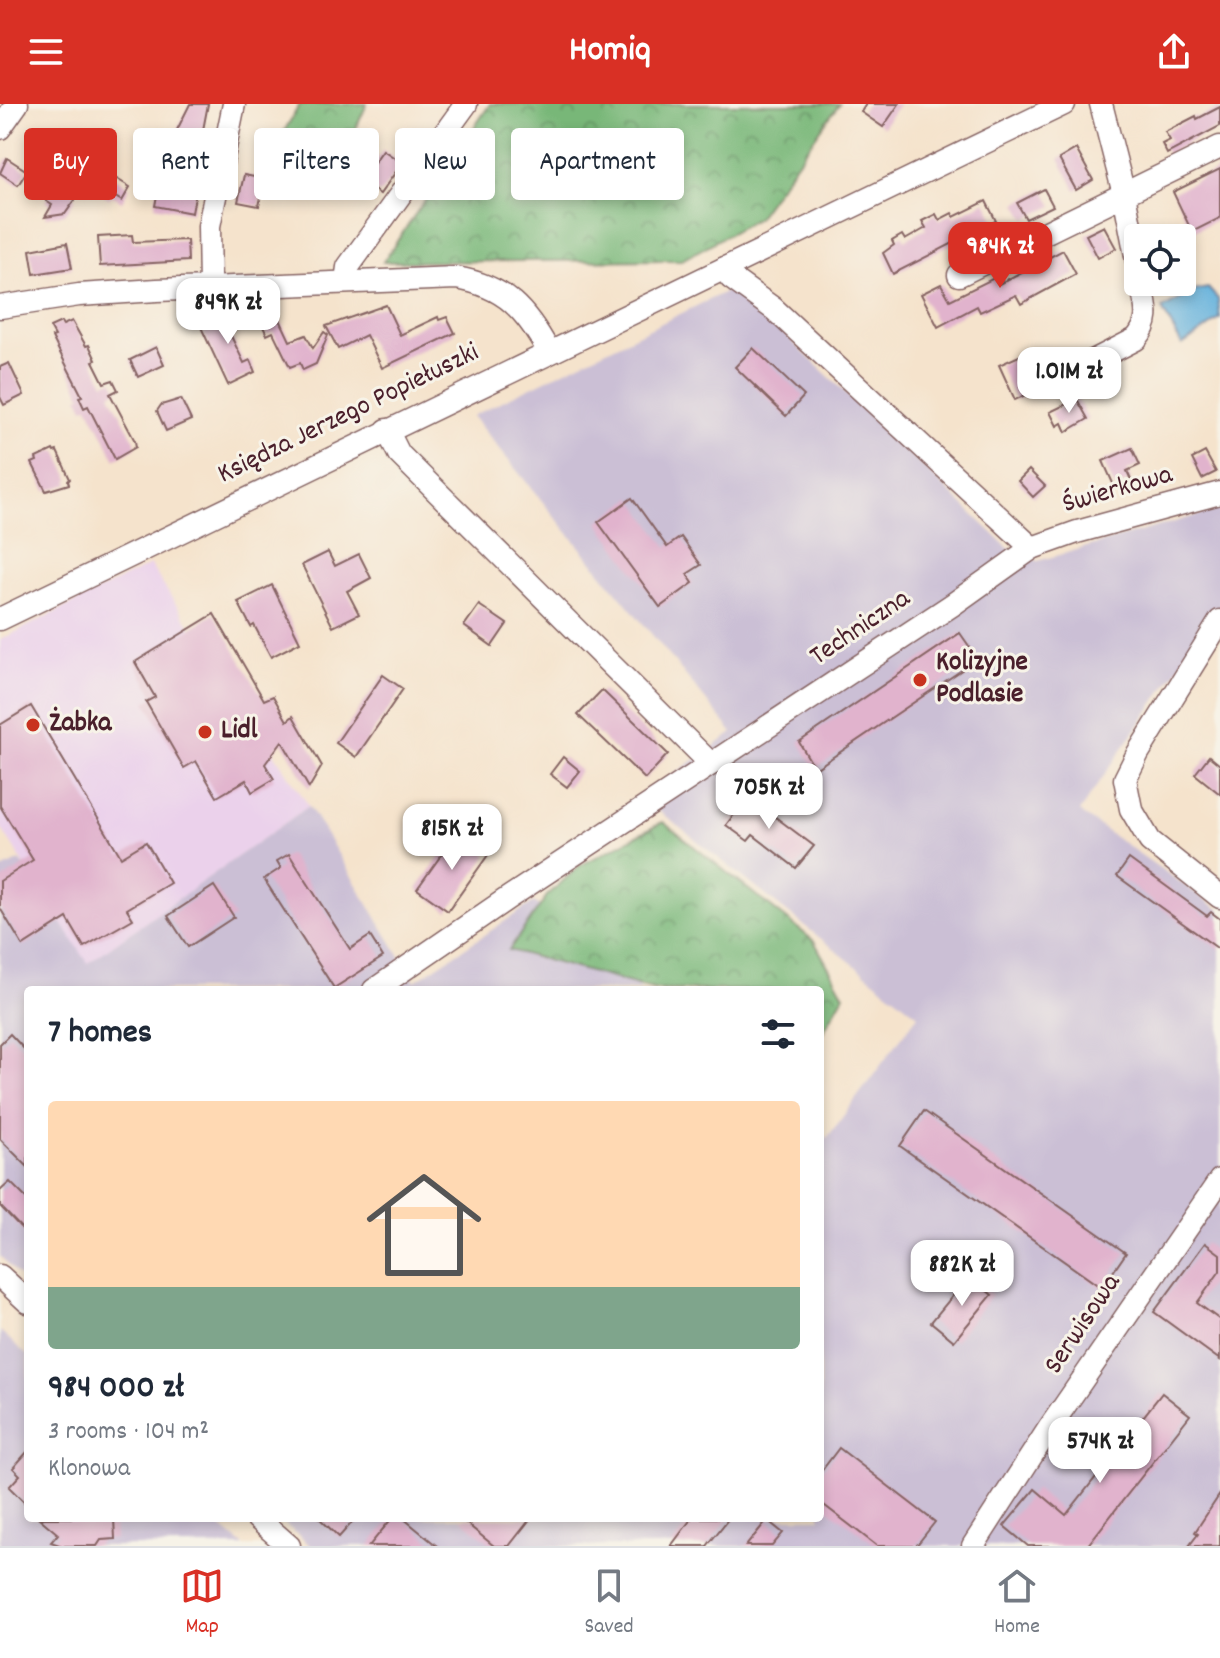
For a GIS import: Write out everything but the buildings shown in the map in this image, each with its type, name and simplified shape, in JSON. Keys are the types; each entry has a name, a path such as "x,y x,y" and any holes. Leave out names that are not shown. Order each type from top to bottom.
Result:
{"street":[{"path":"0,128 17,104"},
{"path":"210,287 209,226 234,104"},
{"path":"346,281 348,267 466,104"},
{"name":"Księdza Jerzego Popiełuszki","path":"0,619 1064,104"},
{"path":"1101,104 1130,224"},
{"path":"959,275 1220,147"},
{"path":"725,268 731,278 774,309 1032,548"},
{"path":"0,307 79,295 442,277 477,282 499,292 523,311 549,352"},
{"path":"1054,381 1136,339 1146,328 1148,316 1144,296"},
{"path":"387,430 399,454 711,764"},
{"name":"Świerkowa","path":"1032,548 1077,532 1220,493"},
{"name":"Techniczna","path":"380,986 952,605 1032,548"},
{"path":"1220,621 1125,779 1131,809 1150,841 1220,897"},
{"name":"Serwisowa","path":"973,1546 1050,1427 1220,1180"},
{"path":"0,1276 24,1297"},
{"path":"262,1522 289,1546"}],"shaded area":[{"path":"735,287 1008,548 1038,561 1220,509 1220,607 1079,812 1220,910 1220,1546 311,1546 283,1522 824,1522 824,1136 827,1138 918,1015 641,797 733,733 472,416"},
{"path":"150,565 309,806 87,964 0,826 0,640"},
{"path":"309,806 415,981 534,902 638,986 24,986 24,1281 0,1256 0,870 20,860 88,963"},
{"path":"0,1331 24,1352 24,1522 215,1522 244,1546 0,1546"}],"green space":[{"path":"300,104 367,104 356,128 286,128"},
{"path":"490,104 839,104 757,218 682,260 383,262 425,200 495,200 495,128 474,128"},
{"path":"663,822 814,941 844,995 824,1030 824,986 641,986 509,950 547,896 579,866"}],"water":[{"path":"1208,288 1218,299 1220,319 1182,345 1162,309 1186,296 1196,296 1197,290"}],"place":[{"name":"Kolizyjne Podlasie","path":"920,680"},
{"name":"Żabka","path":"33,725"},
{"name":"Lidl","path":"205,732"}]}
